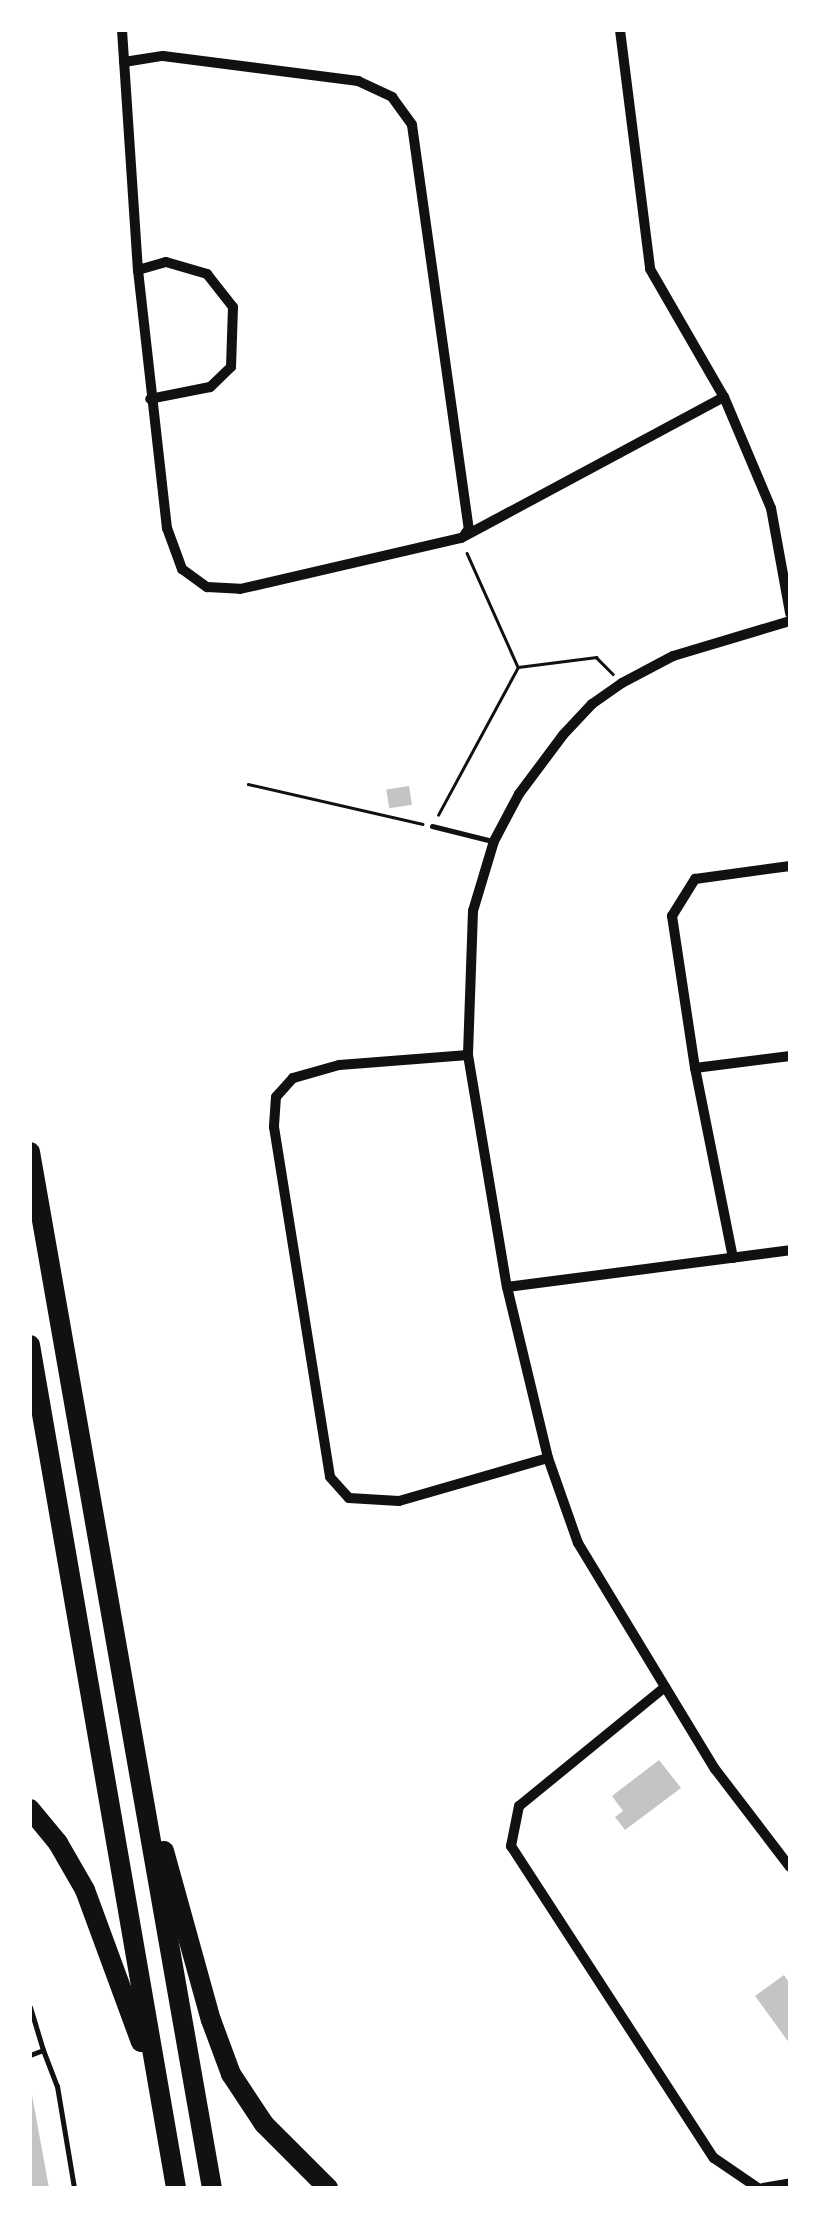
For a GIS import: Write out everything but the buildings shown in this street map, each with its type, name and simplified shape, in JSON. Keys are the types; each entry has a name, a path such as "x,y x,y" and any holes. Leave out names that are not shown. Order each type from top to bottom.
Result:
{"highway":[{"path":"30,1152 212,2188"},
{"path":"30,1345 176,2188"},
{"path":"132,1733 226,2062 264,2124 328,2188"},
{"path":"30,1809 65,1853 91,1902 161,2100"}],"street":[{"path":"122,30 138,270 167,528 182,568 207,587 240,589 461,538 724,398"},
{"path":"620,30 650,269 724,398 771,508 790,617 673,656 622,683 592,704 563,735 519,794 494,841 473,911 468,1056 507,1286 548,1458 578,1543 715,1769 790,1867"},
{"path":"124,62 164,56 358,81 392,97 412,125 470,529 461,538"},
{"path":"138,270 166,262 207,274 233,307 230,367 210,386 150,399"},
{"path":"733,1258 695,1068 672,916 696,878 790,866"},
{"path":"468,1056 340,1065 293,1078 276,1098 274,1127 330,1477 350,1498 399,1500 548,1458"},
{"path":"695,1068 790,1056"},
{"path":"507,1286 790,1250"},
{"path":"665,1687 519,1806 511,1846 714,2158 760,2188 790,2183"}],"lane":[{"path":"432,826 494,841"},
{"path":"30,2007 57,2086 74,2188"},
{"path":"30,2055 43,2050"}],"path":[{"path":"461,538 518,667"},
{"path":"518,667 596,657 622,683"},
{"path":"248,784 432,826 518,667"}]}
